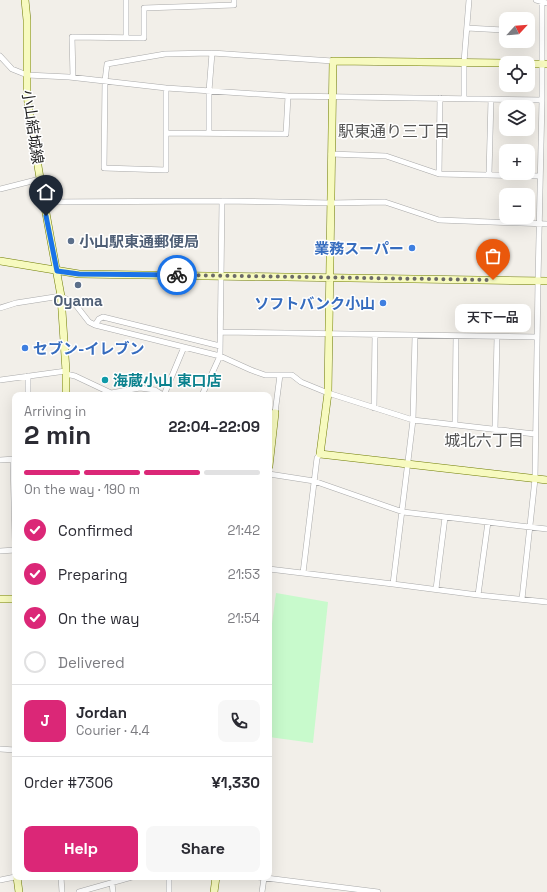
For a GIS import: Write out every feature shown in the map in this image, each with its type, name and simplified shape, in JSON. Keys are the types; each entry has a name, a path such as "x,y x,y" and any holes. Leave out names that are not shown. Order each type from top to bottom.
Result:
{"main road":[{"name":"小山結城線","path":"25,0 27,20 27,76 29,112 62,296 66,392"},
{"path":"499,63 333,61 328,393 320,454 547,480"},
{"path":"0,261 79,274 547,281"},
{"path":"0,599 12,599"},
{"path":"17,880 19,892"},
{"path":"214,892 216,880"}],"street":[{"path":"126,0 126,38"},
{"path":"72,77 72,37 144,38 144,8 234,5 234,0"},
{"path":"464,98 464,62 469,0"},
{"path":"522,599 535,479 540,176 544,107 542,100 544,64 542,1"},
{"path":"467,28 499,30"},
{"path":"166,88 166,170 104,168 105,81 107,64 165,54 212,53 333,61"},
{"path":"209,133 209,91 212,53"},
{"path":"0,56 12,69 27,76 72,77 166,88 288,96 542,100"},
{"path":"166,133 286,134 288,96"},
{"path":"439,174 440,98"},
{"path":"489,174 491,99"},
{"path":"331,154 386,156 439,174 540,176"},
{"path":"0,189 40,179"},
{"path":"203,392 220,356 222,201"},
{"path":"44,202 385,202 439,220 547,224"},
{"path":"0,308 16,303 62,296 75,304 89,322 95,325 220,356 265,374 292,375 301,382 328,393 413,420 535,434"},
{"path":"95,325 99,319 103,317 220,346"},
{"path":"220,332 538,337"},
{"path":"374,408 375,335"},
{"path":"164,392 182,346 184,336"},
{"path":"393,584 413,420 415,336"},
{"path":"455,425 456,336"},
{"path":"496,430 497,337"},
{"path":"0,380 66,372 110,392"},
{"path":"272,413 280,375"},
{"path":"28,376 28,392"},
{"path":"118,392 140,388 155,390 158,392"},
{"path":"303,574 317,458 320,454"},
{"path":"0,460 12,459"},
{"path":"272,474 314,481 402,512 547,529"},
{"path":"436,589 445,517"},
{"path":"478,595 488,522"},
{"path":"0,551 12,550"},
{"path":"272,569 547,602"},
{"path":"0,749 12,750"},
{"path":"0,880 12,878"},
{"path":"272,879 378,892"},
{"path":"61,880 62,892"},
{"path":"79,892 122,880"},
{"path":"169,880 169,892"},
{"path":"262,892 264,880"},
{"path":"112,883 113,892"}],"green space":[{"path":"276,593 328,602 313,743 272,737 272,623"}],"way so far":[{"path":"177,275 493,280"}],"place":[{"name":"小山駅東通郵便局","path":"71,241"},
{"name":"業務スーパー","path":"412,248"},
{"name":"天下一品","path":"493,280"},
{"name":"Oyama","path":"78,285"},
{"name":"ソフトバンク小山","path":"383,303"},
{"name":"セブン-イレブン","path":"25,348"},
{"name":"海蔵小山 東口店","path":"105,380"}],"district":[{"name":"駅東通り三丁目","path":"394,131"},
{"name":"城北六丁目","path":"484,440"}],"route":[{"path":"46,216 57,271 79,274 177,275"}]}
